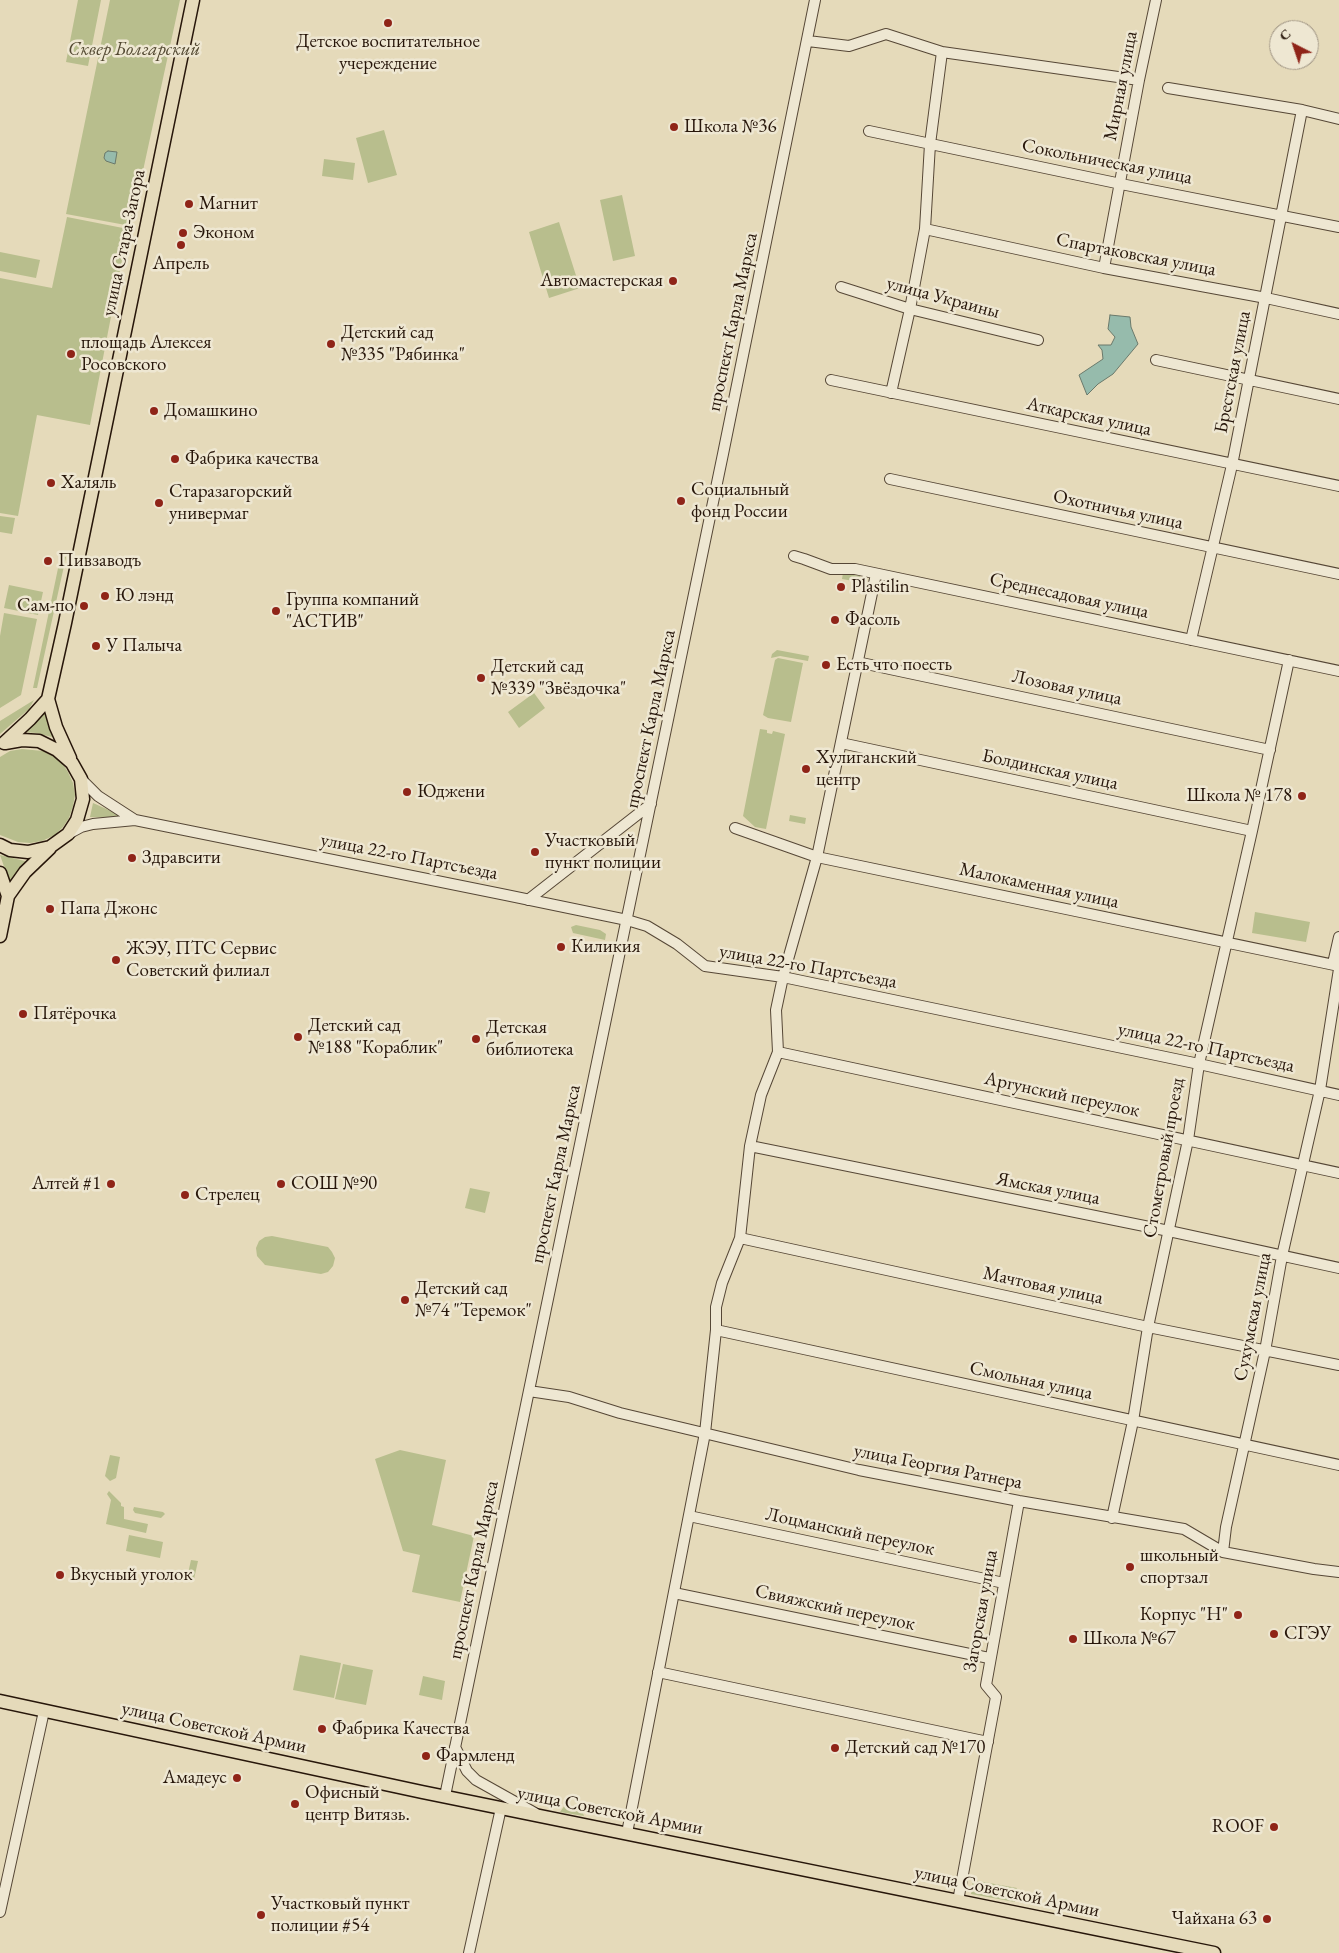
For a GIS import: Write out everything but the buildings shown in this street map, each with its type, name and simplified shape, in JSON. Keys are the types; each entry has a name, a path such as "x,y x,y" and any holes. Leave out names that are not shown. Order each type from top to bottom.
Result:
{"main road":[{"name":"улица Стара-Загора","path":"80,779 56,727 48,699 193,0"},
{"name":"улица Стара-Загора","path":"2,744 30,719 48,699"},
{"path":"2,744 22,740 39,741 57,750 72,763"},
{"path":"0,936 8,896 25,872 68,834 77,820 83,799 80,779"},
{"path":"0,845 10,850 28,852 50,848"},
{"path":"0,873 8,896"},
{"name":"улица Советской Армии","path":"0,1701 501,1808 1214,1953"}],"street":[{"name":"проспект Карла Маркса","path":"444,1796 651,804 815,0"},
{"name":"Мирная улица","path":"1104,268 1156,0"},
{"path":"808,41 849,46 886,34 942,52 1139,80"},
{"path":"891,393 926,229 930,144 942,52"},
{"path":"1168,88 1302,110 1339,119"},
{"name":"Брестская улица","path":"1191,640 1232,465 1302,110"},
{"name":"Сокольническая улица","path":"869,131 1339,227"},
{"name":"Спартаковская улица","path":"926,229 1104,268 1266,298 1339,314"},
{"name":"улица Украины","path":"841,287 910,309 1038,340"},
{"path":"1156,360 1339,399"},
{"name":"Аткарская улица","path":"831,380 1339,486"},
{"name":"Охотничья улица","path":"890,479 1339,574"},
{"name":"Среднесадовая улица","path":"794,556 804,558 831,570 855,569 1339,671"},
{"path":"627,1833 705,1433 716,1330 716,1307 722,1283 740,1238 750,1146 761,1095 778,1052 776,1010 783,977 816,857 876,574"},
{"name":"Стометровый проезд","path":"1112,1518 1133,1420 1148,1327 1188,1140 1199,1064 1289,660"},
{"name":"Лозовая улица","path":"857,662 1270,750"},
{"name":"Болдинская улица","path":"841,743 1252,831"},
{"name":"улица 22-го Партсъезда","path":"80,779 98,796 135,820"},
{"path":"528,900 651,804"},
{"name":"улица 22-го Партсъезда","path":"68,834 81,827 93,824 135,820 627,920 647,926 677,944 705,966 783,977 1339,1095"},
{"name":"Малокаменная улица","path":"735,828 816,857 1339,967"},
{"name":"Сухумская улица","path":"1223,1552 1226,1527 1265,1351 1282,1256 1320,1090 1339,967 1334,959 1339,936"},
{"name":"Аргунский переулок","path":"778,1052 1339,1173"},
{"name":"Ямская улица","path":"750,1146 1169,1231 1339,1268"},
{"name":"Мачтовая улица","path":"740,1238 1148,1327 1339,1365"},
{"name":"Смольная улица","path":"716,1330 1339,1465"},
{"name":"улица Георгия Ратнера","path":"529,1391 569,1397 620,1413 859,1470 1112,1518 1184,1529 1223,1552 1339,1572"},
{"name":"Загорская улица","path":"958,1901 996,1697 986,1685 1019,1501"},
{"name":"Лоцманский переулок","path":"689,1516 1004,1582"},
{"name":"Свияжский переулок","path":"674,1593 990,1658"},
{"path":"658,1672 988,1742"},
{"path":"0,1912 44,1711"},
{"path":"455,1747 467,1771 476,1780 538,1815"},
{"path":"469,1953 501,1808"}],"green space":[{"path":"78,0 101,0 88,66 66,62"},
{"name":"Сквер Болгарский","path":"110,0 180,0 131,226 66,214"},
{"path":"384,130 397,175 368,183 356,138"},
{"path":"324,159 355,163 353,180 322,176"},
{"path":"622,195 635,256 613,261 600,200"},
{"name":"площадь Алексея Росовского","path":"67,217 128,229 90,425 37,415 18,516 0,513 0,278 52,288"},
{"path":"559,222 580,288 549,298 529,232"},
{"path":"0,252 40,260 36,278 0,271"},
{"path":"0,516 15,518 12,534 0,532"},
{"path":"61,554 66,557 37,688 33,688"},
{"path":"843,573 860,576 859,582 842,579"},
{"path":"9,585 43,592 38,615 4,608"},
{"path":"4,613 37,619 21,695 0,708 0,636"},
{"path":"777,650 809,656 808,661 780,656 771,658 772,654"},
{"path":"778,658 803,663 791,722 768,718 763,715 775,660"},
{"path":"534,693 545,708 519,728 508,712"},
{"path":"34,700 29,709 0,734 0,721"},
{"path":"47,706 56,738 25,732"},
{"path":"760,729 767,730 767,733 772,734 773,731 785,734 766,829 755,827 743,816"},
{"path":"22,749 43,751 62,763 73,783 75,795 69,818 63,827 55,835 42,841 30,843 18,842 0,835 0,757 10,751"},
{"path":"93,803 120,815 119,818 90,817"},
{"path":"790,815 806,818 805,824 789,821"},
{"path":"0,855 29,862 10,888 7,875"},
{"path":"1255,912 1310,922 1306,942 1252,933"},
{"path":"576,925 600,930 606,934 605,940 573,933 571,927"},
{"path":"470,1188 490,1192 485,1213 465,1208"},
{"path":"272,1236 328,1247 335,1258 333,1266 328,1272 321,1274 265,1265 257,1256 256,1248 259,1241 265,1237"},
{"path":"400,1450 446,1460 432,1525 474,1536 460,1602 412,1592 420,1555 403,1551 375,1459"},
{"path":"110,1455 120,1457 116,1478 110,1481 105,1476"},
{"path":"109,1491 121,1503 121,1506 124,1507 124,1519 148,1524 146,1533 106,1524 111,1500 107,1494"},
{"path":"134,1507 163,1512 165,1514 161,1518 135,1513"},
{"path":"129,1535 163,1542 160,1558 126,1551"},
{"path":"191,1560 198,1561 194,1579 187,1578"},
{"path":"300,1655 341,1663 334,1698 293,1690"},
{"path":"343,1664 373,1670 366,1705 335,1699"},
{"path":"423,1676 445,1681 442,1700 419,1695"},
{"path":"565,1805 581,1808 584,1816 560,1812"},
{"path":"973,1880 1017,1888 1015,1902 971,1894"}],"shaded area":[{"path":"108,151 117,152 115,164 106,161 104,158 105,153"},
{"path":"1110,315 1130,317 1131,327 1138,344 1113,374 1098,384 1087,395 1079,375 1103,359 1102,350 1098,345 1111,345 1115,337 1108,329"}],"place":[{"name":"Детское воспитательное учереждение","path":"388,23"},
{"name":"Школа №36","path":"674,127"},
{"name":"Магнит","path":"189,204"},
{"name":"Эконом","path":"183,233"},
{"name":"Апрель","path":"181,245"},
{"name":"Автомастерская","path":"673,281"},
{"name":"Детский сад №335 \"Рябинка\"","path":"331,344"},
{"name":"площадь Алексея Росовского","path":"71,354"},
{"name":"Домашкино","path":"154,411"},
{"name":"Фабрика качества","path":"175,459"},
{"name":"Халяль","path":"51,483"},
{"name":"Социальный фонд России","path":"681,501"},
{"name":"Старазагорский универмаг","path":"159,503"},
{"name":"Пивзаводъ","path":"48,561"},
{"name":"Plastilin","path":"841,587"},
{"name":"Ю лэнд","path":"105,596"},
{"name":"Сам-по","path":"84,606"},
{"name":"Группа компаний \"АСТИВ\"","path":"276,611"},
{"name":"Фасоль","path":"835,620"},
{"name":"У Палыча","path":"96,646"},
{"name":"Есть что поесть","path":"826,665"},
{"name":"Детский сад №339 \"Звёздочка\"","path":"481,678"},
{"name":"Хулиганский центр","path":"806,769"},
{"name":"Юджени","path":"407,792"},
{"name":"Школа № 178","path":"1302,796"},
{"name":"Участковый пункт полиции","path":"535,852"},
{"name":"Здравсити","path":"132,858"},
{"name":"Папа Джонс","path":"50,909"},
{"name":"Киликия","path":"561,947"},
{"name":"ЖЭУ, ПТС Сервис Советский филиал","path":"116,960"},
{"name":"Пятёрочка","path":"23,1014"},
{"name":"Детский сад №188 \"Кораблик\"","path":"298,1037"},
{"name":"Детская библиотека","path":"476,1039"},
{"name":"Алтей #1","path":"111,1184"},
{"name":"СОШ №90","path":"281,1184"},
{"name":"Стрелец","path":"185,1195"},
{"name":"Детский сад №74 \"Теремок\"","path":"405,1300"},
{"name":"школьный спортзал","path":"1130,1567"},
{"name":"Вкусный уголок","path":"60,1575"},
{"name":"Корпус \"Н\"","path":"1238,1615"},
{"name":"СГЭУ","path":"1274,1634"},
{"name":"Школа №67","path":"1073,1639"},
{"name":"Фабрика Качества","path":"322,1729"},
{"name":"Детский сад №170","path":"835,1748"},
{"name":"Фармленд","path":"426,1756"},
{"name":"Амадеус","path":"237,1778"},
{"name":"Офисный центр Витязь.","path":"295,1804"},
{"name":"ROOF","path":"1274,1827"},
{"name":"Участковый пункт полиции #54","path":"261,1915"},
{"name":"Чайхана 63","path":"1267,1919"}]}
